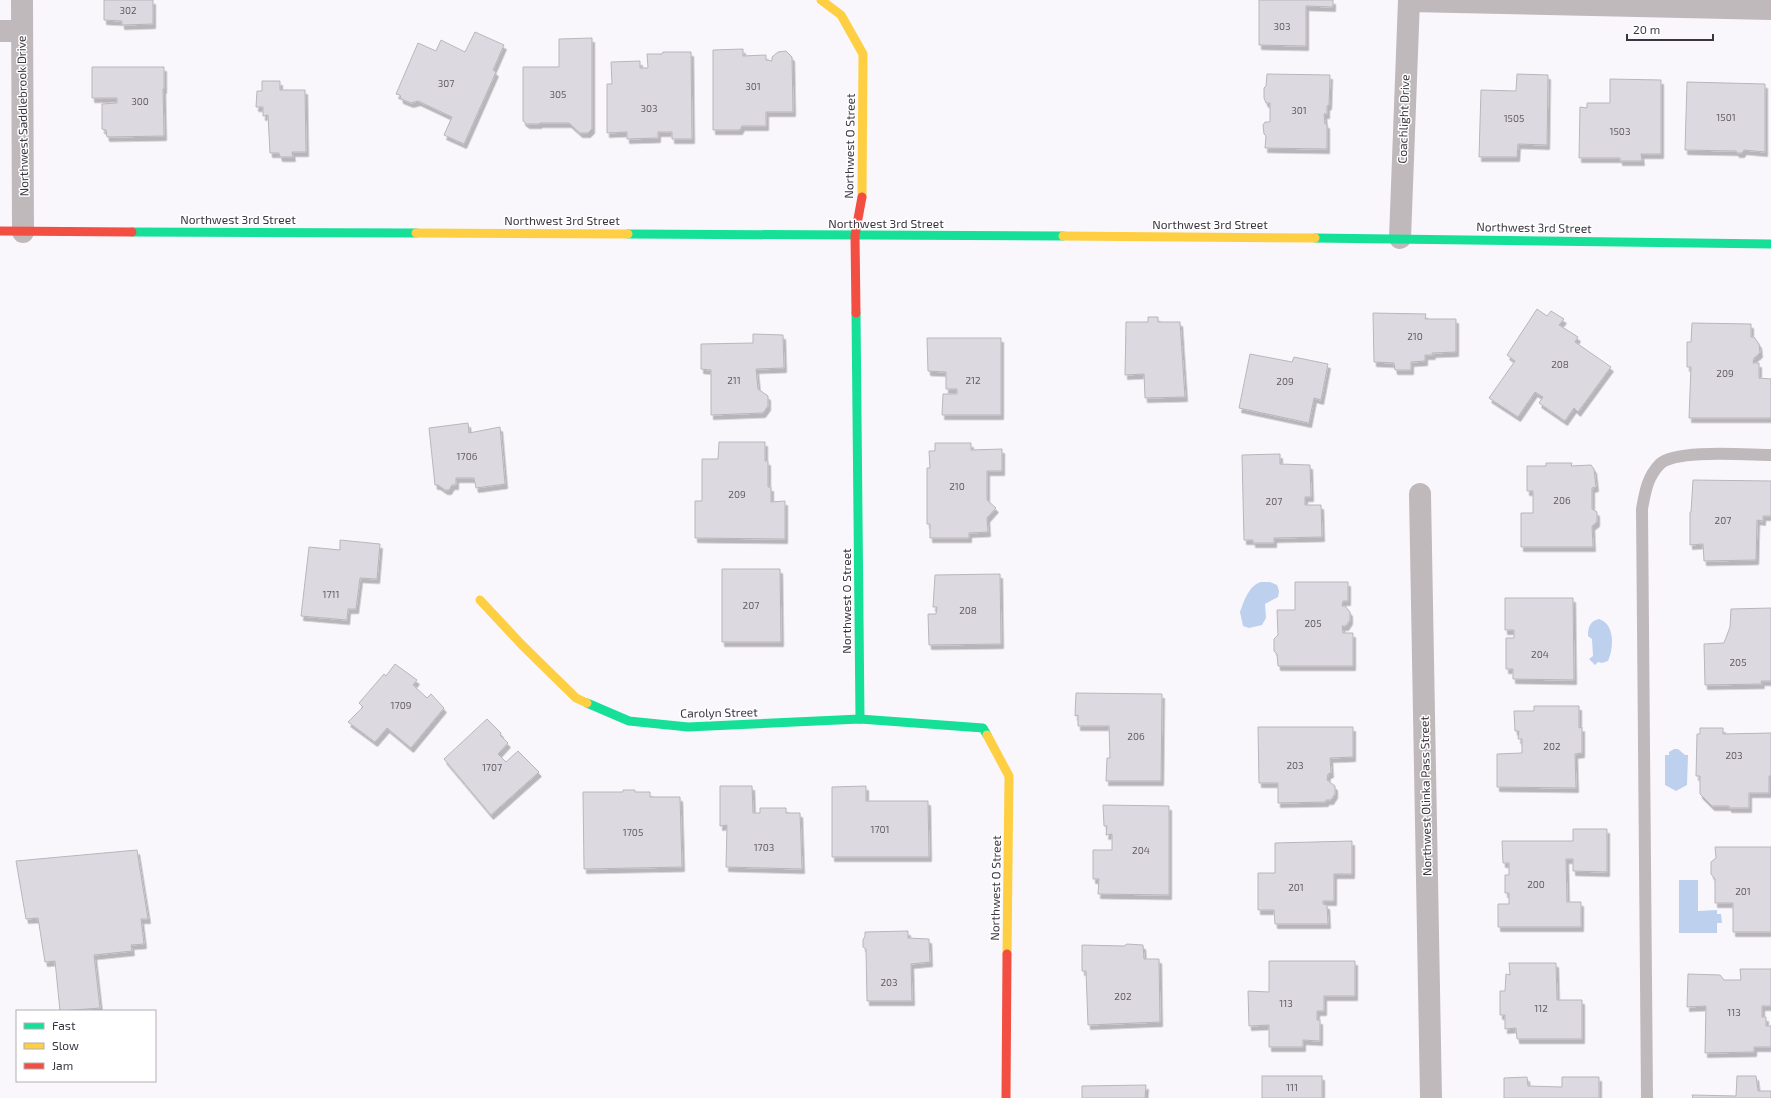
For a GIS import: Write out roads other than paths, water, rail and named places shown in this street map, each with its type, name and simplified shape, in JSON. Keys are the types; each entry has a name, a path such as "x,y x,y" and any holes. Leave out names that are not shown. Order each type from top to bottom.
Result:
{"street":[{"name":"Northwest Saddlebrook Drive","path":"22,0 24,171 23,232"},
{"name":"Northwest O Street","path":"821,0 841,15 863,54 862,202 856,235 860,719 983,728 1009,776 1006,1098"},
{"path":"1409,0 1771,9"},
{"name":"Coachlight Drive","path":"1400,238 1409,0"},
{"path":"0,31 22,31"},
{"name":"Northwest 3rd Street","path":"0,231 1400,238 1771,244"},
{"name":"Northwest Olinka Pass Street","path":"1420,494 1431,1098"},
{"name":"Carolyn Street","path":"480,600 522,645 576,698 629,721 688,727 860,719"}],"lane":[{"path":"1647,1098 1642,509 1648,481 1661,464 1681,455 1771,455"}],"water":[{"path":"1261,582 1270,582 1277,585 1279,591 1278,597 1265,604 1266,618 1262,625 1249,628 1243,626 1240,612 1243,603 1253,586"},
{"path":"1599,619 1608,626 1612,637 1612,643 1608,661 1602,663 1598,662 1595,665 1589,659 1593,656 1592,639 1588,636 1588,633 1589,627 1592,623"},
{"path":"1674,749 1678,749 1685,755 1688,755 1687,785 1676,791 1665,785 1665,755 1669,755 1669,752"},
{"path":"1679,880 1698,880 1698,911 1717,910 1717,914 1721,914 1722,923 1717,923 1717,933 1679,933"}]}
